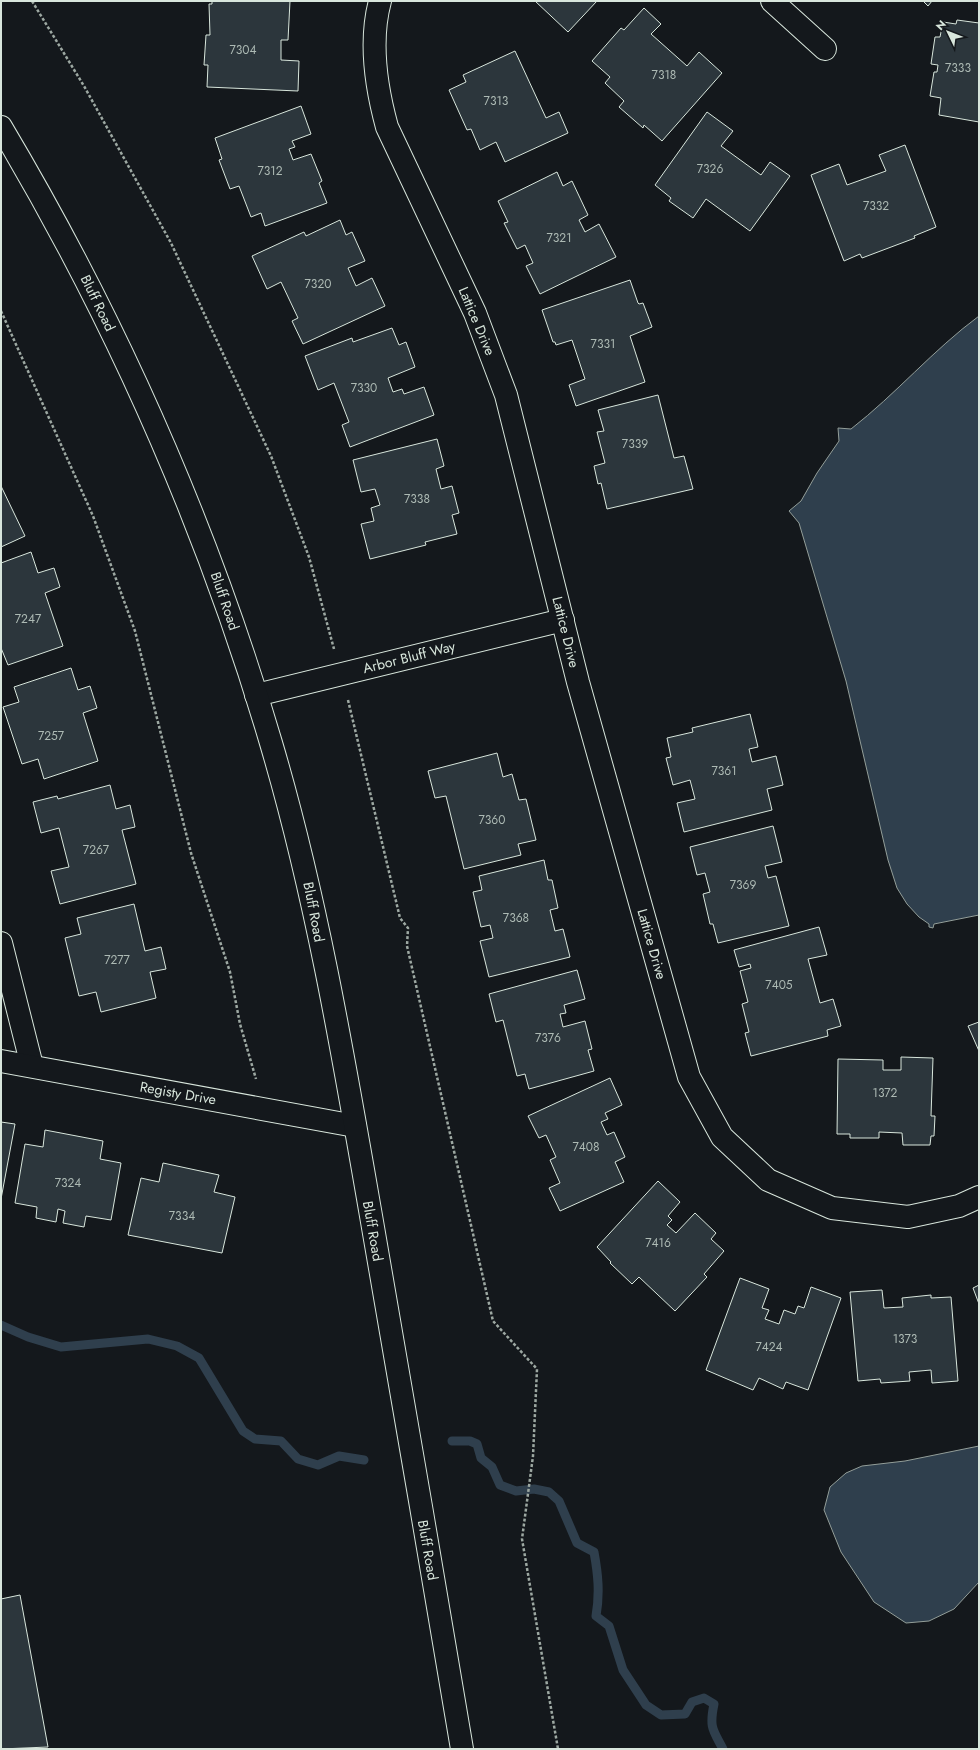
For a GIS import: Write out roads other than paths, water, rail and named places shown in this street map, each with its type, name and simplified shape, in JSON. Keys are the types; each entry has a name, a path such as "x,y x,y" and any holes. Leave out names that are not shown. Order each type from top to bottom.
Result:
{"street":[{"path":"772,1 825,49"},
{"name":"Lattice Drive","path":"380,2 376,30 375,72 387,127 475,313 506,395 578,682 689,1076 722,1138 768,1180 832,1208 908,1217 959,1206 979,1197"},
{"name":"Bluff Road","path":"1,127 85,276 156,425 185,493 220,585 272,746 307,879 355,1126 462,1749"},
{"name":"Arbor Bluff Way","path":"256,695 562,620"},
{"path":"1,943 32,1066"},
{"name":"Registy Drive","path":"1,1061 355,1126"}],"water":[{"path":"979,316 979,915 934,924 933,928 929,927 929,924 919,917 907,904 897,888 888,860 846,681 799,523 789,511 801,501 817,473 839,441 838,428 851,429 884,401 946,343"},
{"path":"979,1446 979,1582 954,1609 929,1621 906,1623 874,1602 841,1552 824,1510 830,1487 846,1473 862,1466 905,1461"}],"waterway":[{"path":"1,1325 28,1337 61,1347 148,1339 177,1346 199,1358 243,1431 255,1439 281,1441 298,1459 318,1465 339,1456 364,1460"},
{"path":"452,1441 470,1441 477,1444 481,1458 492,1467 500,1485 516,1491 534,1489 549,1492 559,1501 577,1543 594,1552 598,1584 596,1616 609,1626 623,1670 646,1705 661,1715 685,1714 692,1702 704,1698 714,1704 712,1724 723,1749"}]}
